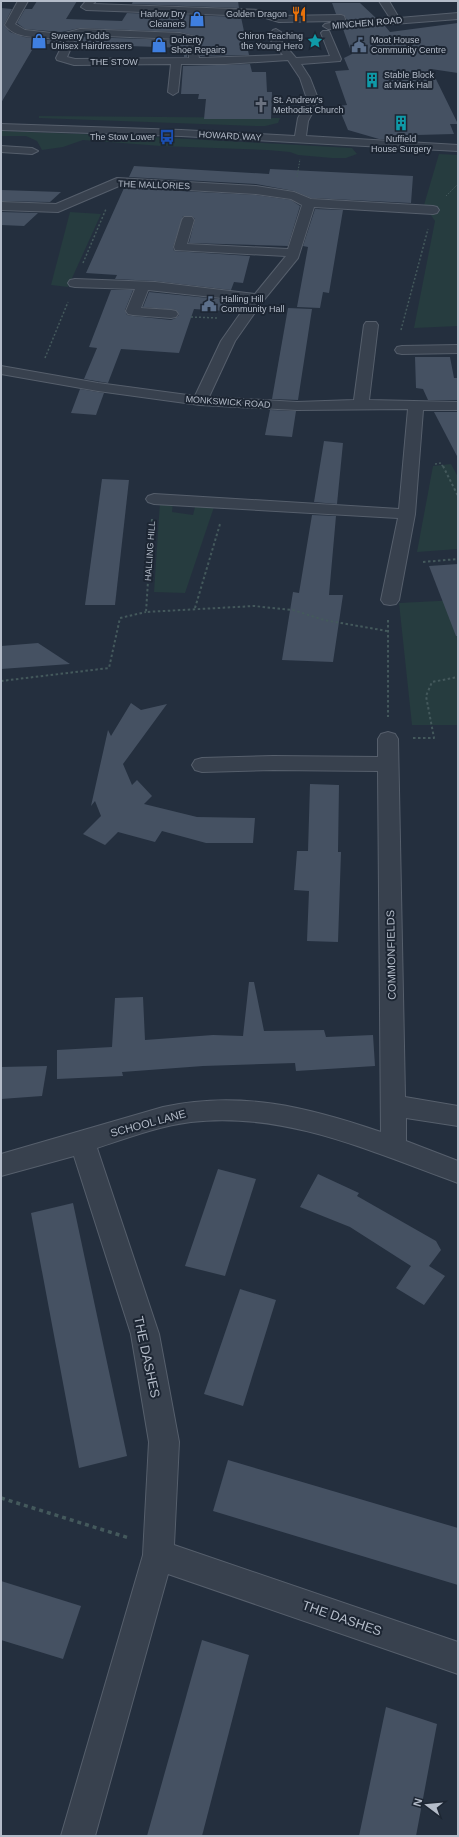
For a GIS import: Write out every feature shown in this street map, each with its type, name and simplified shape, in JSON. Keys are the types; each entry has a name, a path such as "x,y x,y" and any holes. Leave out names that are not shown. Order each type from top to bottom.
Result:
{"street":[{"path":"23,1 10,25 14,30 23,33 63,37 80,32 180,36 189,38 193,41 194,62"},
{"path":"91,1 86,7 279,19 341,18 341,25"},
{"path":"384,1 396,21"},
{"path":"260,18 265,4"},
{"name":"MINCHEN ROAD","path":"299,29 458,16"},
{"path":"260,18 280,31 273,37 293,59 311,88 311,105 305,116 300,139"},
{"name":"THE STOW","path":"63,37 69,41 58,61 194,62 336,59 326,32"},
{"path":"173,92 176,62"},
{"name":"HOWARD WAY","path":"1,127 266,137 458,148"},
{"path":"1,149 32,151"},
{"name":"THE MALLORIES","path":"1,206 58,208 117,182 256,190 294,196 309,203 433,210"},
{"path":"200,401 228,341 258,298 292,258 309,203"},
{"path":"188,220 180,247 294,253"},
{"path":"75,283 143,286 258,298"},
{"path":"143,286 133,311 171,314"},
{"path":"361,404 370,325"},
{"path":"402,350 458,349"},
{"name":"MONKSWICK ROAD","path":"1,370 98,387 200,401 297,406 361,404 458,406"},
{"path":"390,600 408,514 416,405"},
{"path":"154,499 408,514"},
{"name":"COMMONFIELDS","path":"388,739 394,1147"},
{"path":"202,765 273,763 388,764"},
{"path":"394,1106 458,1116"},
{"name":"SCHOOL LANE","path":"1,1165 82,1142 142,1122 191,1112 242,1110 293,1116 394,1147 458,1172"},
{"name":"THE DASHES","path":"78,1836 158,1551 164,1442 145,1334 82,1142"},
{"name":"THE DASHES","path":"158,1551 458,1658"}],"path":[{"path":"266,137 265,141 270,144 300,154 294,196"},
{"path":"400,336 433,210 458,184"},
{"path":"171,314 180,317 244,318"},
{"name":"HALLING HILL","path":"146,612 154,499"},
{"path":"195,608 226,503"},
{"path":"397,565 458,559"},
{"path":"390,600 387,631 388,739 434,738 426,696 429,687 432,682 458,677"},
{"path":"1,681 86,672 109,668 120,618 146,612 195,608 254,606 293,610 324,620 387,631"},
{"path":"1,1498 158,1551"}],"green space":[{"path":"39,116 280,118 278,123 265,126 256,126 39,118"},
{"path":"1,131 134,136 352,148 357,154 346,158 332,158 267,150 161,146 83,140 63,147 42,150 37,141 26,136 1,136"},
{"path":"439,154 458,155 458,326 414,328 435,221 424,205"},
{"path":"70,212 101,214 68,287 51,285"},
{"path":"451,464 458,477 458,549 417,552 433,466"},
{"path":"160,502 173,502 172,512 193,515 196,503 215,504 185,593 154,592"},
{"path":"458,600 458,725 412,725 399,603"}],"building":[{"path":"37,1 77,1 66,19 122,21 127,13 241,17 249,55 200,56 197,38 180,32 80,28 61,32 25,29 17,23 25,9 32,9"},
{"path":"133,1 238,1 239,8 132,4"},
{"path":"332,3 360,3 376,18 347,20 344,15 336,14"},
{"path":"1,8 12,9 4,25 10,32 24,37 62,43 35,45 1,103"},
{"path":"458,23 458,73 431,69 458,124 450,124 454,134 417,135 417,141 379,139 348,130 338,106 347,105 335,71 349,70 344,58 352,54 343,29 385,26 390,32"},
{"path":"80,37 180,40 187,43 187,57 184,57 184,48 74,44 74,39"},
{"path":"250,64 252,72 266,72 267,92 272,92 271,119 204,119 206,99 198,99 199,94 181,94 183,66"},
{"path":"134,166 269,174 270,169 413,176 411,203 311,198 294,191 256,184 129,177"},
{"path":"124,188 256,195 291,200 300,206 288,246 189,243 195,219 192,216 183,216 173,247 174,251 250,256 243,283 234,282 231,290 155,281 115,279 117,275 86,273"},
{"path":"1,190 61,192 50,202 1,201"},
{"path":"315,209 343,210 329,293 323,292 320,308 297,307 308,247 303,246"},
{"path":"1,212 38,213 24,226 1,225"},
{"path":"111,290 133,290 125,310 127,315 171,320 179,315 176,310 143,307 149,292 228,300 225,311 194,309 179,353 121,349 108,383 84,379 97,348 89,347"},
{"path":"288,308 312,309 298,400 272,399"},
{"path":"415,357 450,357 454,378 458,378 458,400 428,400 423,389 416,388"},
{"path":"80,389 104,393 96,415 71,413"},
{"path":"270,410 296,411 292,437 265,435"},
{"path":"434,412 458,412 458,458"},
{"path":"324,441 343,443 337,504 314,502"},
{"path":"102,479 129,480 115,605 85,605"},
{"path":"312,515 336,516 329,595 343,595 333,662 282,660 293,592 299,593"},
{"path":"458,564 458,636 456,636 429,566"},
{"path":"38,643 70,664 1,669 1,646"},
{"path":"131,703 141,710 167,704 123,764 132,785 137,780 152,796 144,804 197,817 255,818 253,843 206,843 162,831 155,842 118,832 105,845 83,834 101,816 95,801 91,806 108,730 111,736"},
{"path":"310,784 339,785 338,852 341,852 338,942 307,941 309,891 294,890 297,851 308,851"},
{"path":"249,982 254,982 264,1031 324,1030 326,1037 373,1035 375,1066 296,1071 295,1063 203,1066 122,1072 123,1076 57,1079 57,1050 112,1047 115,998 143,997 145,1040 213,1035 243,1036"},
{"path":"47,1066 42,1096 1,1099 1,1067"},
{"path":"218,1169 256,1179 225,1276 185,1266"},
{"path":"318,1174 359,1193 357,1196 436,1241 441,1250 429,1266 445,1276 424,1305 396,1288 411,1266 350,1227 300,1207"},
{"path":"73,1203 127,1456 79,1468 31,1213"},
{"path":"240,1289 276,1300 243,1406 204,1394"},
{"path":"228,1460 458,1528 458,1585 213,1511"},
{"path":"1,1581 81,1606 63,1659 1,1640"},
{"path":"202,1640 249,1655 202,1836 147,1836"},
{"path":"386,1707 437,1724 416,1836 359,1836"}],"place":[{"name":"Golden Dragon","path":"299,14"},
{"name":"Harlow Dry Cleaners","path":"197,19"},
{"name":"Sweeny Todds Unisex Hairdressers","path":"39,41"},
{"name":"Chiron Teaching the Young Hero","path":"315,41"},
{"name":"Doherty Shoe Repairs","path":"159,45"},
{"name":"Moot House Community Centre","path":"359,45"},
{"name":"Stable Block at Mark Hall","path":"372,80"},
{"name":"St. Andrew's Methodist Church","path":"261,105"},
{"name":"Nuffield House Surgery","path":"401,123"},
{"name":"The Stow Lower","path":"167,137"},
{"name":"Halling Hill Community Hall","path":"209,304"}]}
